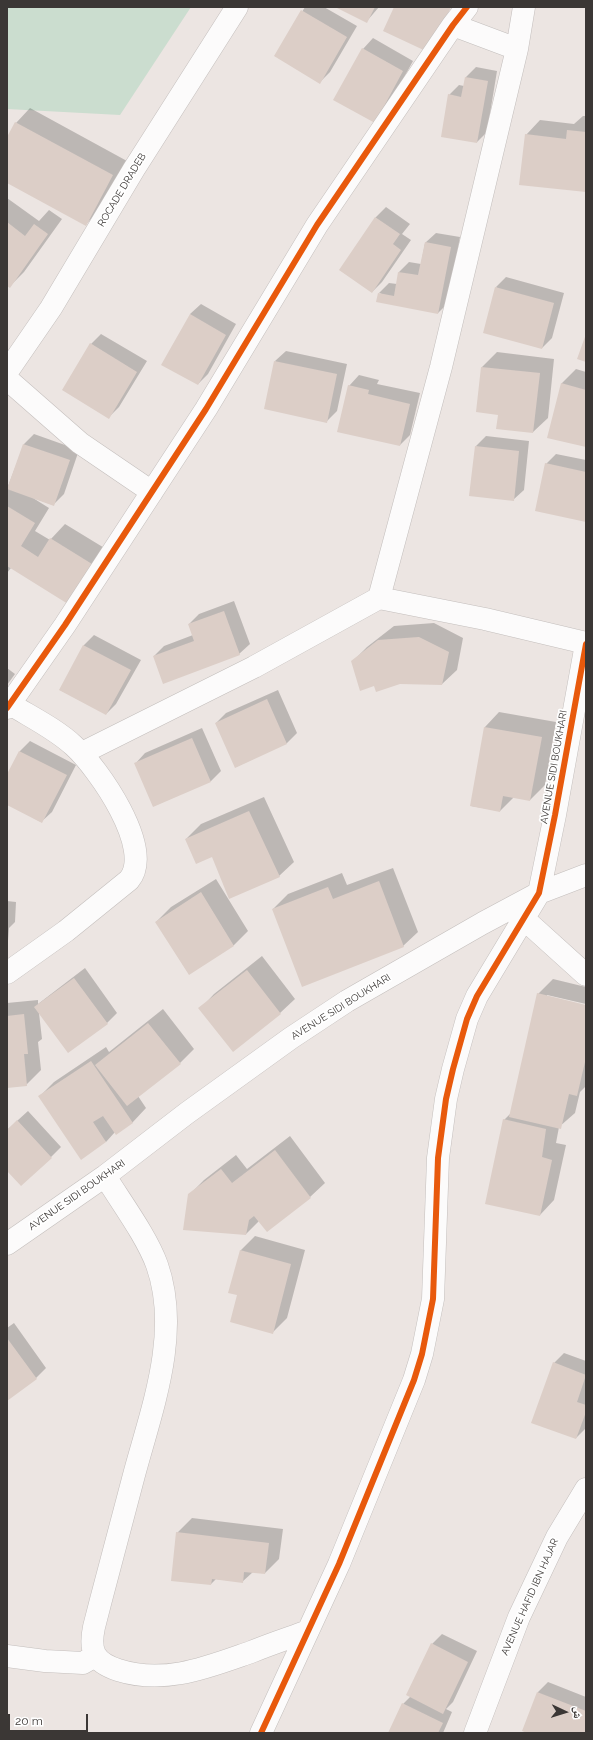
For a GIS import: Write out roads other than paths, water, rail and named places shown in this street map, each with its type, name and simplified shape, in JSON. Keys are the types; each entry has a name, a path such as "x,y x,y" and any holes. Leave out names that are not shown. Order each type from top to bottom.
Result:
{"street":[{"name":"ROCADE DRADEB","path":"7,372 51,308 134,169 237,7"},
{"path":"7,973 66,931 129,880 133,875 136,857 132,836 105,784 90,762 82,753 61,736 9,706 65,625 206,409 317,225 453,25 467,7"},
{"path":"379,598 441,367 517,49 524,7"},
{"path":"453,25 517,49"},
{"path":"7,379 80,443 152,492"},
{"path":"82,753 254,667 379,598 484,619 586,643"},
{"name":"AVENUE SIDI BOUKHARI","path":"7,1244 105,1176 271,1052 341,1005 482,923 539,893 555,815 586,643"},
{"path":"261,1733 366,1502 414,1380 423,1346 432,1299 438,1158 446,1099 467,1019 476,996 539,893 586,875"},
{"path":"524,918 586,975"},
{"path":"105,1176 150,1248 157,1265 163,1290 166,1335 155,1397 94,1627 92,1644 95,1656 104,1665 127,1673 153,1676 175,1675 210,1667 308,1631"},
{"name":"AVENUE HAFID IBN HAJAR","path":"475,1733 519,1617 557,1537 586,1489"},
{"path":"7,1656 45,1661 83,1663 95,1656"}]}
